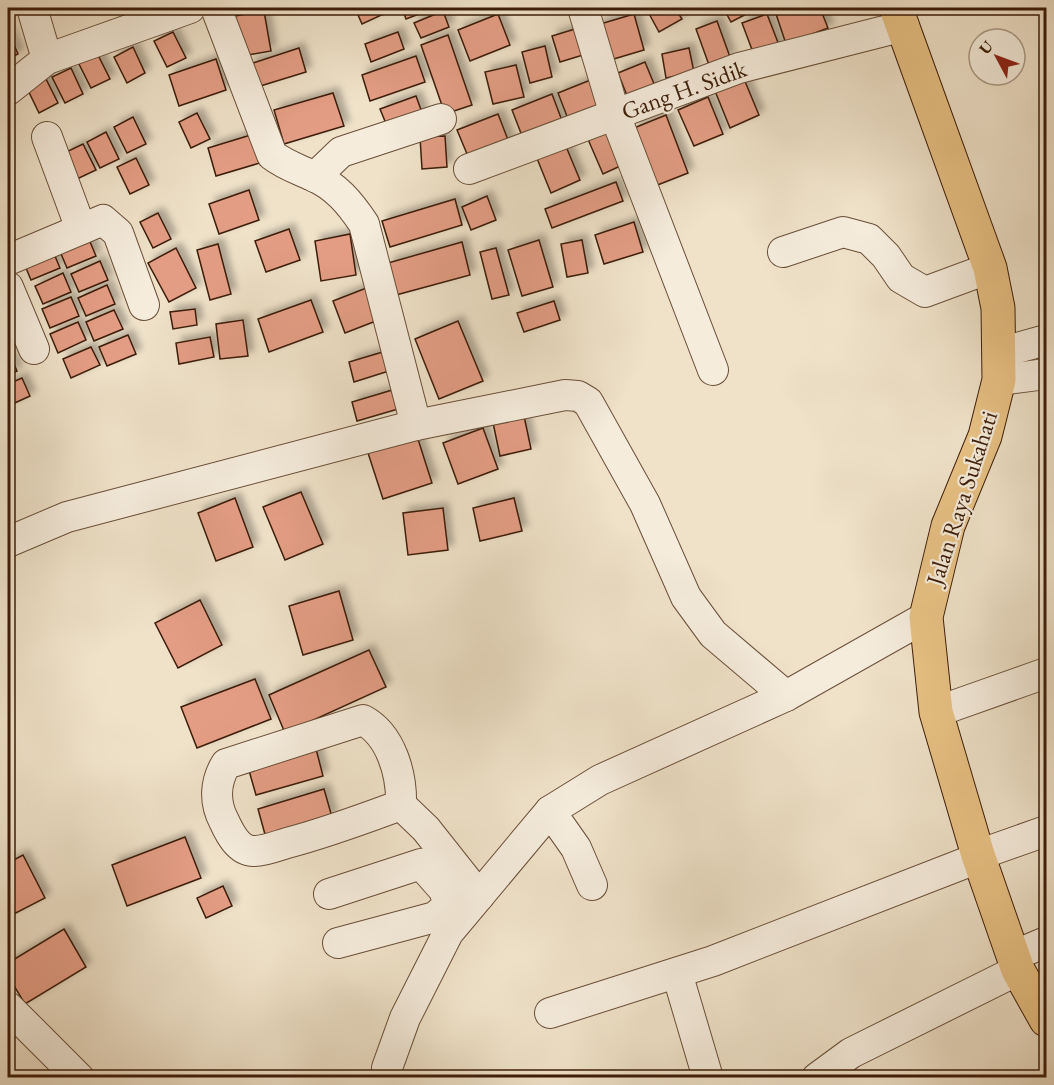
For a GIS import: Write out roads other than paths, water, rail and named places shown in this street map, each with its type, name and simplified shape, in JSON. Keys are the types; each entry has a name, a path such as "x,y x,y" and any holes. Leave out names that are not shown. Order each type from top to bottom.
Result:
{"main road":[{"name":"Jalan Raya Sukahati","path":"900,17 990,268 998,308 999,366 985,436 948,526 926,617 936,711 978,856 1016,963 1047,1020"}],"street":[{"path":"32,8 47,59"},
{"path":"8,90 47,59 190,8"},
{"path":"216,8 272,155 285,165 315,177 336,190 351,204 364,224 416,425"},
{"path":"583,8 615,115 712,370"},
{"name":"Gang H. Sidik","path":"470,169 739,68 900,17"},
{"path":"315,177 329,161 350,148 441,119"},
{"path":"47,137 81,229"},
{"path":"8,260 103,220 118,233 144,305"},
{"path":"783,252 843,232 869,239 901,278 925,292 990,268"},
{"path":"8,287 34,349"},
{"path":"1047,340 999,366 1020,379 1047,374"},
{"path":"8,542 67,517 416,425 553,396 578,396 588,402 645,504 686,597 713,634 786,696"},
{"path":"387,1077 387,1068 405,1018 464,904 550,811 600,780 786,696 926,617"},
{"path":"936,711 1047,673"},
{"path":"401,805 329,833 254,852 240,846 231,835 220,815 216,789 218,776 225,764 363,720 376,727 385,741 402,787 401,805 426,829 464,904"},
{"path":"550,811 576,848 592,885"},
{"path":"550,1013 677,972 1047,831"},
{"path":"329,894 421,864 444,890 464,904"},
{"path":"338,943 435,917 464,904"},
{"path":"817,1077 851,1053 1016,963 1047,942"},
{"path":"677,972 708,1077"},
{"path":"8,1007 79,1077"}]}
